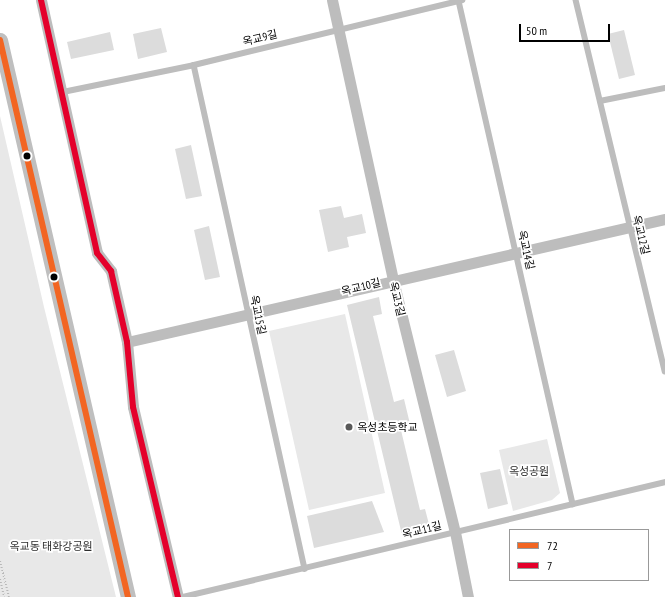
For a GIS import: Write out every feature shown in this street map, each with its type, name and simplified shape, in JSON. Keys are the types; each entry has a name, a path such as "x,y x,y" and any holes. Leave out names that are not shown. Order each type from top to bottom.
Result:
{"main road":[{"path":"0,40 128,597"}],"street":[{"path":"41,0 63,92 97,253 111,271 127,342 132,407 178,597"},
{"name":"옥교3길","path":"332,0 393,280 455,532 468,597"},
{"name":"옥교10길","path":"127,342 665,219"}],"lane":[{"name":"옥교9길","path":"63,92 194,65 461,0"},
{"name":"옥교14길","path":"461,0 573,504"},
{"name":"옥교12길","path":"576,0 628,227 665,372"},
{"name":"옥교15길","path":"194,65 305,569"},
{"path":"600,101 665,88"},
{"name":"옥교11길","path":"184,597 665,482"}],"path":[{"path":"0,561 9,597"},
{"path":"0,579 4,597"}],"green space":[{"name":"옥교동 태화강공원","path":"0,116 44,307 116,597 0,597"},
{"path":"345,314 385,493 309,510 269,331"},
{"name":"옥성공원","path":"547,439 560,493 552,500 513,511 499,450"}],"building":[{"path":"161,28 167,52 138,59 133,34"},
{"path":"624,30 635,75 619,79 608,34"},
{"path":"110,32 114,50 71,59 67,42"},
{"path":"191,145 202,196 186,199 175,149"},
{"path":"341,206 344,218 362,214 366,233 347,237 349,247 328,252 319,210"},
{"path":"209,226 220,277 205,280 194,230"},
{"path":"379,297 382,314 373,316 394,402 404,399 410,424 400,426 420,510 425,509 430,528 402,535 347,305"},
{"path":"454,350 466,391 447,397 435,355"},
{"path":"500,469 508,504 488,509 480,473"},
{"path":"372,501 384,532 314,548 307,516"}],"transit line":[{"name":"7","path":"41,0 97,253 111,271 127,342 133,407 178,597"},
{"name":"72","path":"0,40 128,597"}],"place":[{"name":"옥성초등학교","path":"349,427"}]}
